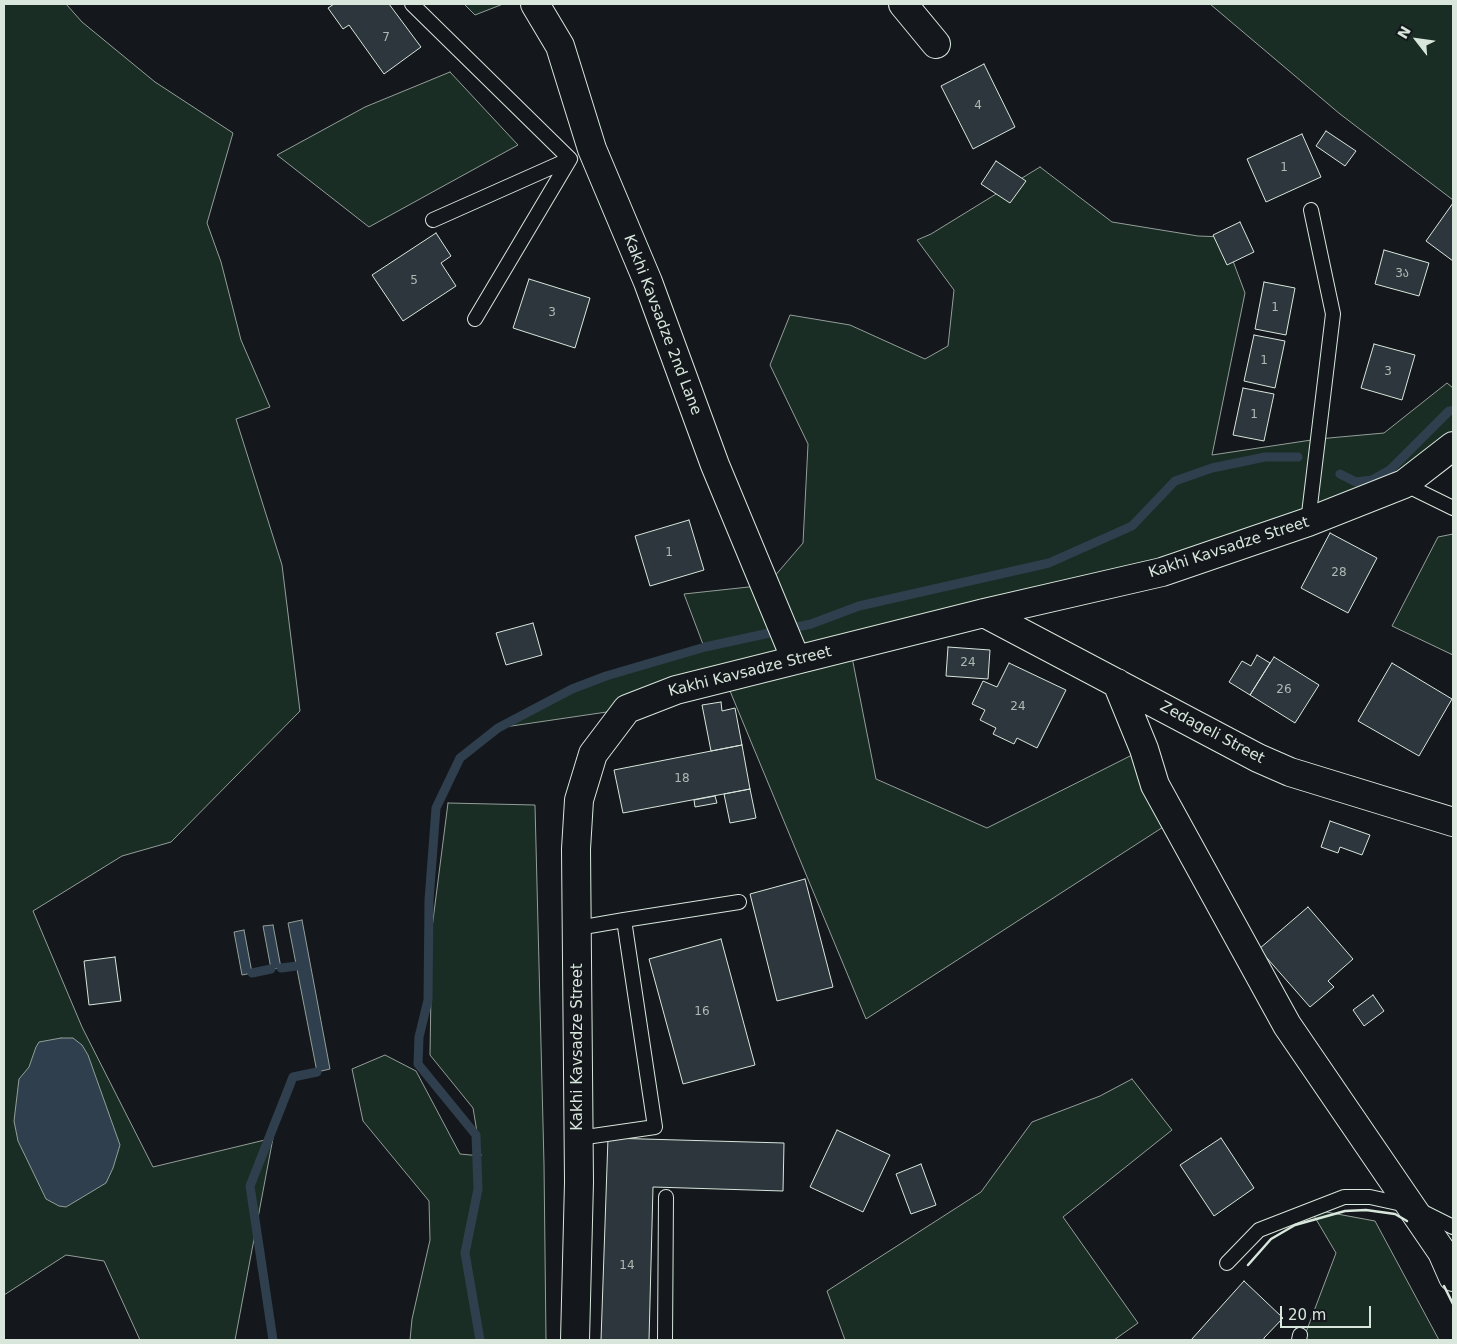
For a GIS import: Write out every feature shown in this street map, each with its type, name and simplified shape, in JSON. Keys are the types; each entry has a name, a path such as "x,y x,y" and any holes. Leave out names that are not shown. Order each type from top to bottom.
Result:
{"street":[{"name":"Kakhi Kavsadze 2nd Lane","path":"534,4 560,46 581,154 648,282 715,465 794,653"},
{"path":"903,4 936,44"},
{"name":"Kakhi Kavsadze Street","path":"575,1340 578,1138 576,849 579,800 593,754 627,709 676,690 794,653 984,613 1162,572 1308,522 1404,484 1453,446"},
{"name":"Zedageli Street","path":"984,613 1258,758 1290,772 1453,822"},
{"path":"1117,683 1155,785 1287,1024 1442,1252 1453,1277"}],"lane":[{"path":"412,4 581,154"},
{"path":"433,220 581,154"},
{"path":"475,319 581,154"},
{"path":"1308,522 1333,314 1311,210"},
{"path":"1404,484 1453,508"},
{"path":"578,928 739,902"},
{"path":"578,1138 655,1127 624,920"},
{"path":"665,1340 666,1197"},
{"path":"1227,1264 1259,1230 1344,1197 1370,1197 1411,1206 1443,1224 1453,1227"}],"green space":[{"path":"4,4 66,4 82,22 155,82 233,133 207,223 221,262 241,340 270,407 236,419 282,565 300,711 171,842 122,856 33,911 82,1027 153,1167 273,1138 235,1340 140,1340 104,1261 66,1255 4,1295"},
{"path":"464,4 503,4 475,15"},
{"path":"1210,4 1453,4 1453,200 1340,114"},
{"path":"450,72 518,145 369,227 277,155 365,107"},
{"path":"1040,167 1112,222 1198,236 1224,237 1245,293 1212,455 1318,439 1384,433 1447,383 1453,388 1453,446 1308,522 850,647 876,779 987,828 1144,749 1174,820 866,1019 725,679 627,709 498,728 572,689 606,676 704,647 684,594 767,585 803,543 808,444 770,365 790,315 850,325 925,359 948,346 954,290 917,240 931,234"},
{"path":"1453,534 1453,655 1392,626 1438,537"},
{"path":"448,803 535,805 544,1164 546,1340 410,1340 412,1319 430,1240 429,1201 363,1121 352,1069 385,1055 416,1071 460,1154 481,1156 473,1108 430,1055 432,928"},
{"path":"1132,1079 1172,1130 1063,1217 1138,1323 1114,1340 845,1340 827,1291 981,1192 1032,1122 1100,1096"},
{"path":"1310,1209 1375,1221 1439,1340 1303,1340 1336,1253"}],"water":[{"path":"302,920 330,1069 317,1072 288,923"},
{"path":"273,925 281,968 271,969 263,926"},
{"path":"244,930 252,973 242,975 234,932"},
{"path":"73,1038 82,1045 88,1055 120,1145 106,1183 66,1207 59,1206 46,1199 18,1141 14,1121 19,1079 29,1067 36,1047 39,1042"}],"building":[{"path":"334,4 389,4 421,47 384,74 349,25 343,29 328,8"},
{"path":"984,64 1015,127 973,149 941,86"},
{"path":"1326,131 1356,151 1345,166 1316,146"},
{"path":"1302,134 1321,177 1266,202 1247,159"},
{"path":"996,161 1026,181 1010,203 981,184"},
{"path":"1453,203 1453,261 1426,241"},
{"path":"1240,222 1254,252 1227,265 1213,235"},
{"path":"436,233 451,256 441,263 456,286 403,321 372,275"},
{"path":"1384,250 1429,263 1419,296 1375,284"},
{"path":"529,279 590,298 575,348 513,328"},
{"path":"1264,282 1295,288 1286,335 1255,329"},
{"path":"1254,335 1285,341 1275,388 1244,381"},
{"path":"1374,344 1415,355 1402,400 1361,388"},
{"path":"1243,388 1274,394 1264,441 1233,435"},
{"path":"689,520 704,570 650,586 635,536"},
{"path":"1330,533 1377,558 1348,613 1301,588"},
{"path":"533,623 542,655 506,665 496,633"},
{"path":"948,647 990,650 988,679 946,676"},
{"path":"1257,655 1270,663 1250,695 1229,682 1242,661 1251,666"},
{"path":"1274,657 1319,685 1295,723 1250,695"},
{"path":"1009,663 1066,690 1037,748 1017,738 1014,744 993,734 996,728 980,720 985,710 972,704 983,681 997,687"},
{"path":"1392,663 1452,699 1419,756 1358,721"},
{"path":"721,702 722,711 735,708 742,745 711,751 702,705"},
{"path":"742,745 750,789 623,813 614,770"},
{"path":"750,789 756,818 730,823 724,794"},
{"path":"715,796 717,803 695,807 694,800"},
{"path":"1330,821 1370,835 1362,855 1340,847 1338,853 1321,847"},
{"path":"805,879 833,987 777,1001 750,894"},
{"path":"1308,907 1353,959 1328,981 1334,987 1310,1007 1259,949"},
{"path":"721,939 755,1065 683,1084 649,959"},
{"path":"115,957 121,1001 89,1005 84,961"},
{"path":"1373,995 1384,1011 1364,1026 1353,1010"},
{"path":"837,1130 890,1155 863,1212 810,1187"},
{"path":"608,1138 784,1143 783,1191 653,1187 649,1340 601,1340"},
{"path":"1221,1138 1254,1188 1214,1216 1180,1165"},
{"path":"921,1164 936,1205 911,1214 896,1174"},
{"path":"1244,1281 1283,1318 1264,1340 1191,1340"}],"waterway":[{"path":"1340,474 1356,482 1372,480 1390,470 1449,411 1453,410"},
{"path":"480,1340 465,1253 478,1189 476,1135 418,1064 419,1037 428,1000 429,900 436,808 460,758 498,728 572,689 606,676 705,647 811,624 859,606 1049,563 1132,526 1175,481 1212,468 1265,457 1298,457"},
{"path":"281,968 297,966"},
{"path":"252,973 271,969"},
{"path":"273,1340 250,1186 293,1077 317,1072"}],"wall":[{"path":"1248,1265 1271,1239 1295,1225 1345,1211 1366,1210 1395,1214 1407,1221"},
{"path":"1444,1286 1453,1304"}]}
